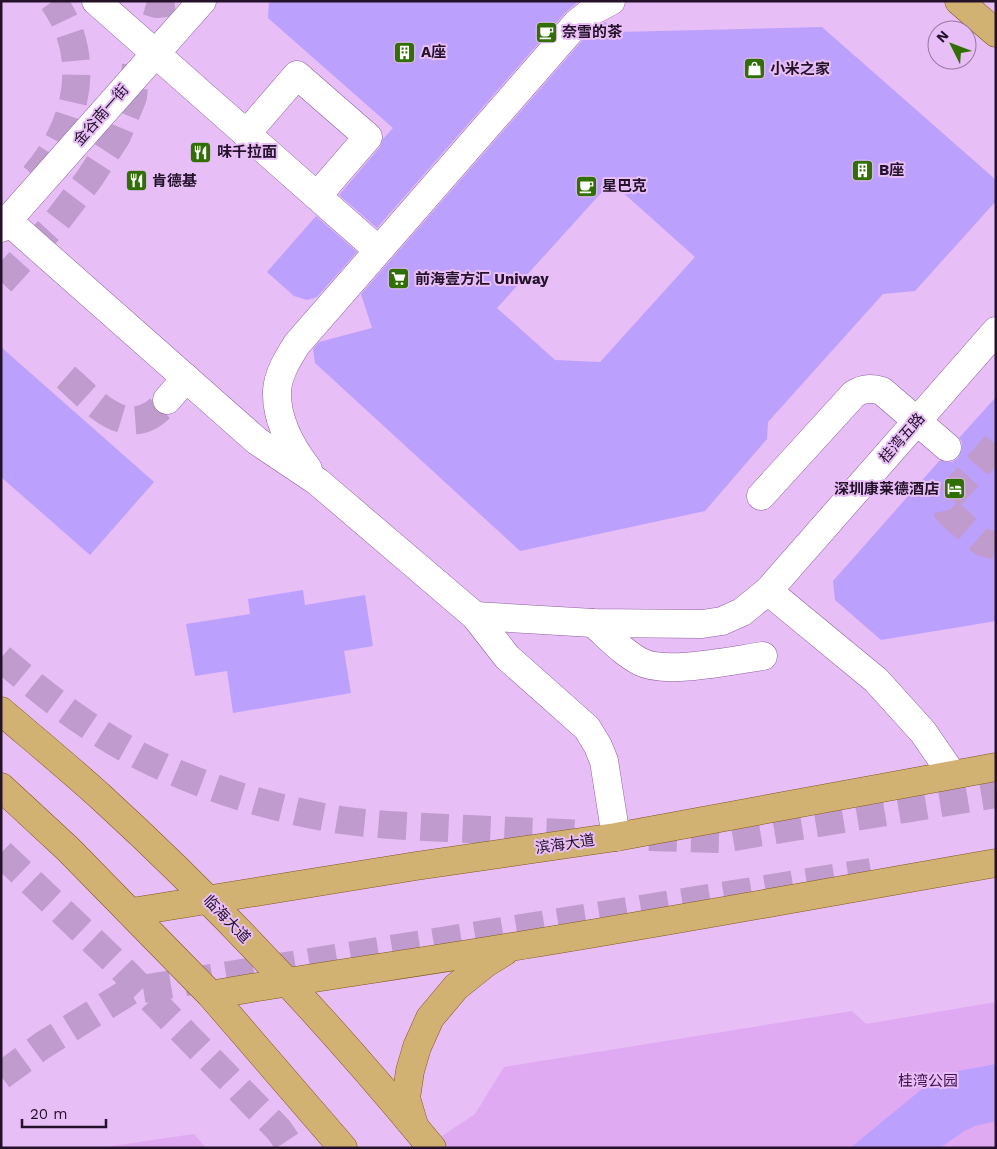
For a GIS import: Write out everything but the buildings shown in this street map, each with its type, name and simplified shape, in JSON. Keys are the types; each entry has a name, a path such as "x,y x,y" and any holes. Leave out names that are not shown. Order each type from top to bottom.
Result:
{"main road":[{"path":"959,1 996,33"},
{"name":"临海大道","path":"1,711 100,796 207,899 286,981 432,1148"},
{"name":"滨海大道","path":"132,912 616,837 996,767"},
{"path":"1,787 57,838 211,994 343,1148"},
{"path":"211,994 514,947 996,863"},
{"path":"414,1126 406,1098 410,1071 417,1047 430,1018 456,987 486,963 514,947"}],"street":[{"path":"96,1 378,250"},
{"name":"金谷南一街","path":"4,225 202,1"},
{"path":"318,482 294,452 284,430 278,407 277,389 285,364 297,344 576,23 592,11 611,1"},
{"path":"246,134 297,75 368,138 317,196"},
{"path":"4,225 186,378 257,441 318,482 475,616 507,657 587,728 591,734 604,761 616,837"},
{"name":"桂湾五路","path":"475,616 593,623 702,624 722,621 742,612 768,591 996,330"},
{"path":"167,400 186,378"},
{"path":"761,496 854,394 862,389 871,388 882,391 947,447"},
{"path":"768,591 876,680 922,732 952,774"},
{"path":"593,623 629,654 642,662 660,668 763,656"}],"green space":[{"name":"桂湾公园","path":"996,1002 996,1148 424,1148 475,1114 504,1067 852,1011 866,1024"},
{"path":"194,1134 206,1148 98,1148"}],"tunnel":[{"path":"34,176 49,157 61,136 70,114 75,91 76,68 73,46 66,23 53,1"},
{"path":"147,1 157,4 182,1"},
{"path":"1,282 57,221 89,179 117,136 133,97 136,65"},
{"path":"66,377 106,411 117,417 129,420 141,420 153,414 167,400"},
{"path":"996,445 946,503 948,512 982,542 996,546"},
{"path":"1,658 74,716 127,749 186,777 248,799 310,814 367,823 586,834"},
{"path":"649,837 721,839 996,794"},
{"path":"1,853 118,965 279,1130 291,1148"},
{"path":"1,1076 43,1045 130,991 871,872"}],"place":[{"name":"奈雪的茶","path":"546,32"},
{"name":"A座","path":"405,52"},
{"name":"小米之家","path":"754,69"},
{"name":"味千拉面","path":"201,152"},
{"name":"B座","path":"863,170"},
{"name":"肯德基","path":"136,181"},
{"name":"星巴克","path":"586,186"},
{"name":"前海壹方汇 Uniway","path":"399,279"},
{"name":"深圳康莱德酒店","path":"955,489"}]}
